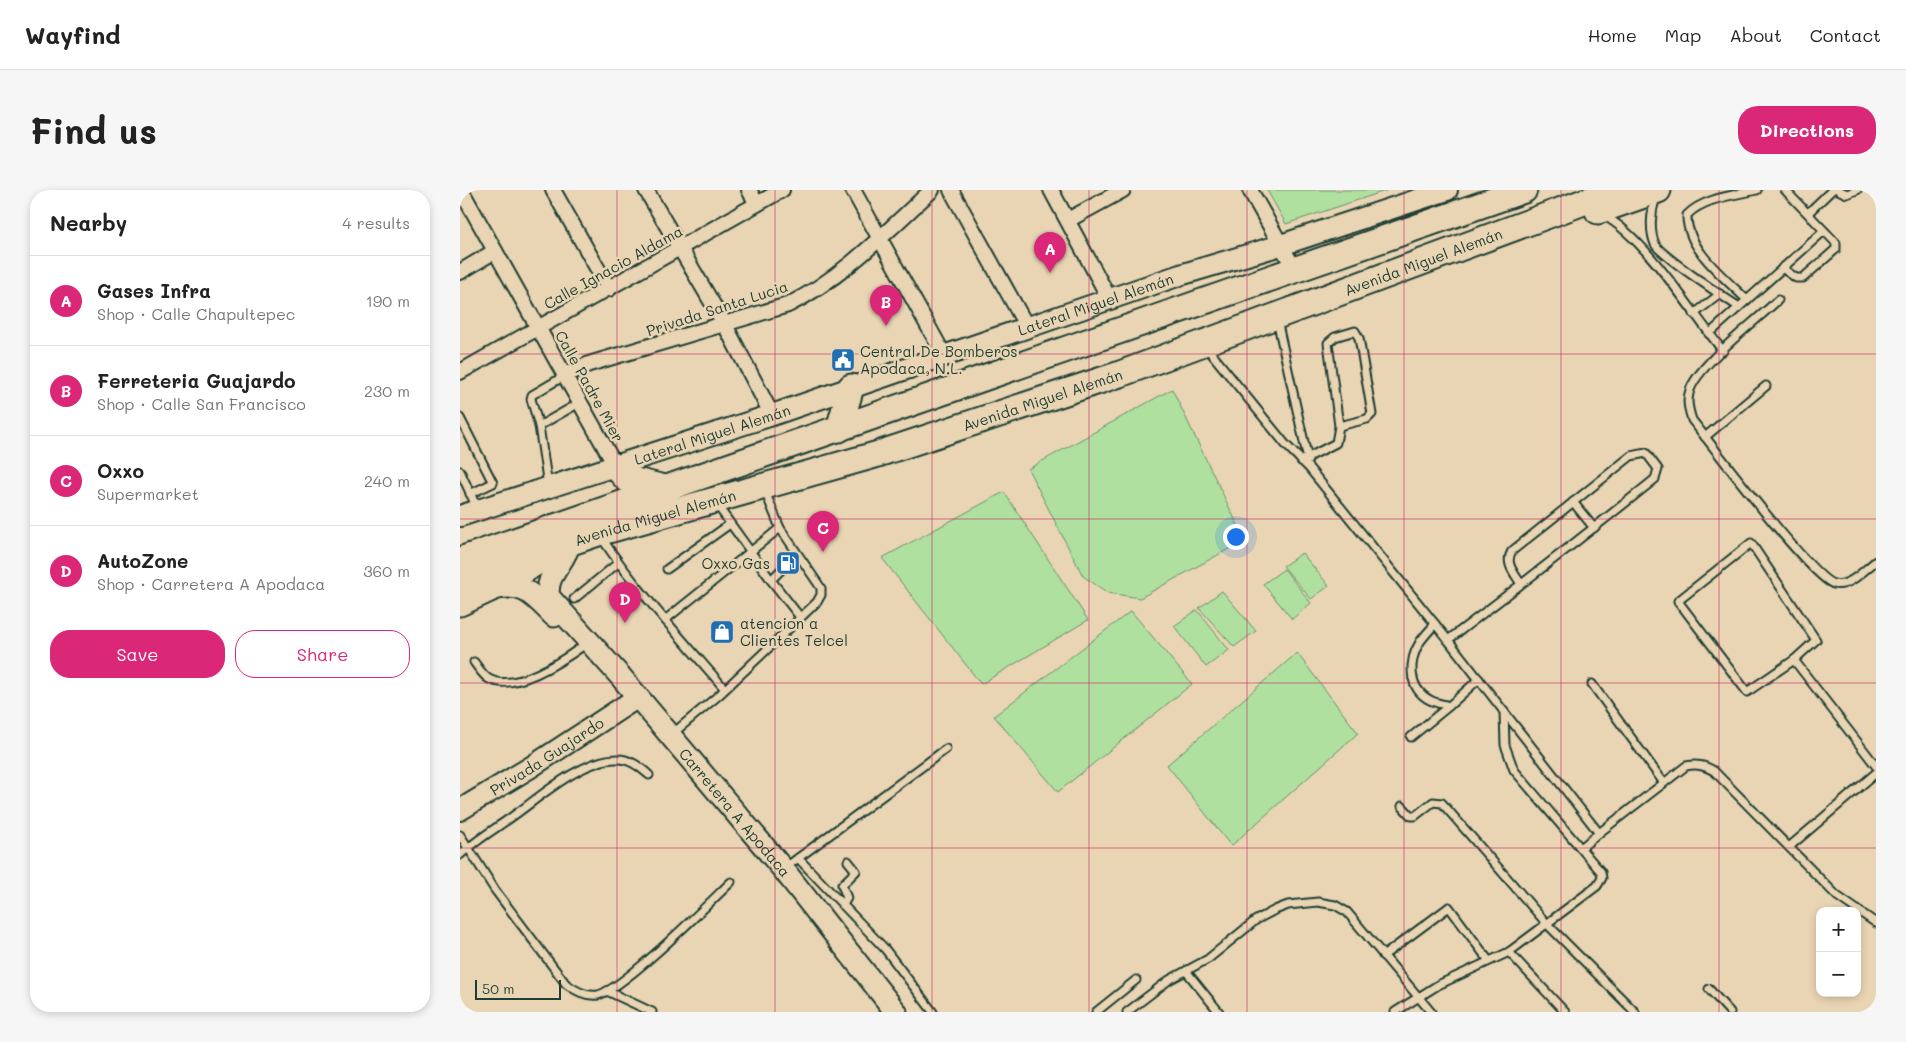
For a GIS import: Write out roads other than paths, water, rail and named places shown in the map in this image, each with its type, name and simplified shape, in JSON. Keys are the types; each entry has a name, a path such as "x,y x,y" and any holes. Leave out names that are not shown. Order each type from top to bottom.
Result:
{"highway":[{"name":"Avenida Miguel Alemán","path":"460,580 602,522 669,488 1295,270 1503,195 1524,190"},
{"name":"Avenida Miguel Alemán","path":"602,522 713,499 875,455 1204,344 1616,190"},
{"path":"1506,230 1574,220 1658,190"},
{"path":"839,429 851,387"},
{"path":"616,467 620,474 627,479 669,488"},
{"path":"460,542 563,512 602,522"},
{"name":"Avenida Miguel Alemán","path":"460,560 562,538"},
{"path":"460,602 524,572 562,538"}],"main road":[{"path":"562,538 566,557 550,578 547,590 549,597 567,613 582,646 785,867 887,1012"},
{"path":"484,592 503,586 520,587 567,613"},
{"name":"Carretera A Apodaca","path":"567,613 621,677 667,738"},
{"name":"Carretera A Apodaca","path":"785,867 896,1012"}],"street":[{"name":"Calle Padre Mier","path":"461,190 616,467"},
{"path":"553,190 609,288"},
{"path":"646,190 725,324 772,415"},
{"path":"749,190 757,204"},
{"name":"Calle Ignacio Aldama","path":"460,372 782,190"},
{"path":"853,190 878,239 944,355"},
{"name":"Privada Santa Lucia","path":"566,375 589,364 788,304 812,293 834,277 932,190"},
{"path":"951,190 1027,327"},
{"path":"1051,190 1110,298"},
{"path":"1068,220 1122,190"},
{"path":"1250,190 1295,270"},
{"name":"Lateral Miguel Alemán","path":"469,507 548,488 616,467 1110,298 1281,245 1447,190"},
{"path":"460,272 495,251"},
{"name":"Privada Guajardo","path":"460,810 531,767 632,700"}],"lane":[{"path":"1658,190 1651,228 1655,245 1739,307"},
{"path":"1747,300 1696,244 1687,224 1687,214 1692,209 1706,203 1756,190"},
{"path":"1782,268 1796,278 1803,278 1834,252 1836,243 1785,190"},
{"path":"1808,213 1832,190"},
{"path":"1838,190 1847,194 1857,190"},
{"path":"1595,212 1607,217 1644,250 1723,351"},
{"path":"1709,334 1824,231"},
{"path":"1644,250 1655,245"},
{"path":"1694,314 1720,294"},
{"path":"1778,300 1697,377 1690,389 1688,400 1692,420 1789,542 1826,581 1835,585 1844,584 1876,561"},
{"path":"1276,317 1309,468"},
{"path":"1301,461 1336,442 1339,426 1328,343 1335,337 1355,331 1359,338 1372,414 1367,419 1339,426"},
{"path":"1204,344 1301,461 1309,468 1436,624 1599,833"},
{"path":"548,488 538,426 531,400 532,396 566,375"},
{"path":"1705,437 1766,386"},
{"path":"538,426 581,402"},
{"path":"460,418 493,483 469,507"},
{"path":"1448,640 1521,584 1594,528 1655,480 1658,469 1646,452 1631,456 1512,551 1508,558 1509,565 1521,584"},
{"path":"460,471 469,507"},
{"path":"667,738 724,688 821,595 816,579 795,557 780,528 763,486"},
{"path":"713,499 770,580 800,617"},
{"path":"1573,502 1594,528"},
{"path":"602,522 618,563 724,688"},
{"path":"667,569 730,524"},
{"path":"665,620 780,528"},
{"path":"1751,543 1816,640 1794,660 1747,692 1678,601 1751,543"},
{"path":"567,613 618,563"},
{"path":"770,580 782,568"},
{"path":"1436,624 1420,641 1413,656 1411,675 1416,689 1430,700 1449,706"},
{"path":"474,662 488,679 503,684 520,682 582,646"},
{"path":"1794,660 1876,766"},
{"path":"1411,738 1479,679"},
{"path":"1592,684 1664,783"},
{"path":"1395,1012 1417,996 1509,952 1600,882 1601,872 1530,789 1510,762 1505,745 1504,712"},
{"path":"933,1012 885,949 843,905 785,867 946,749"},
{"path":"460,855 569,777 592,765 607,760 620,759 634,764 649,775"},
{"path":"1581,848 1686,766 1696,764 1704,766 1714,771 1837,896 1876,923"},
{"path":"1789,847 1876,773"},
{"path":"1402,806 1411,816 1415,816 1433,802 1442,803 1547,924 1635,1012"},
{"path":"460,835 499,896 566,984 590,995 607,991 674,936 731,882"},
{"path":"843,905 847,898 842,884 856,871 848,861"},
{"path":"1127,1012 1169,980 1208,958 1264,915 1288,904 1305,902 1327,903 1342,908 1431,1012"},
{"path":"1383,956 1448,907 1489,961"},
{"path":"1509,952 1565,1012"},
{"path":"1186,971 1219,1012"},
{"path":"1096,1012 1136,980"},
{"path":"1709,988 1730,1012"},
{"path":"607,991 652,1012"}],"place":[{"name":"Gases Infra","path":"1050,273"},
{"name":"Ferreteria Guajardo","path":"886,326"},
{"name":"Central De Bomberos Apodaca, N.L.","path":"843,360"},
{"name":"Oxxo","path":"823,552"},
{"name":"Oxxo Gas","path":"788,563"},
{"name":"AutoZone","path":"625,623"},
{"name":"atencion a Clientes Telcel","path":"722,632"}]}
